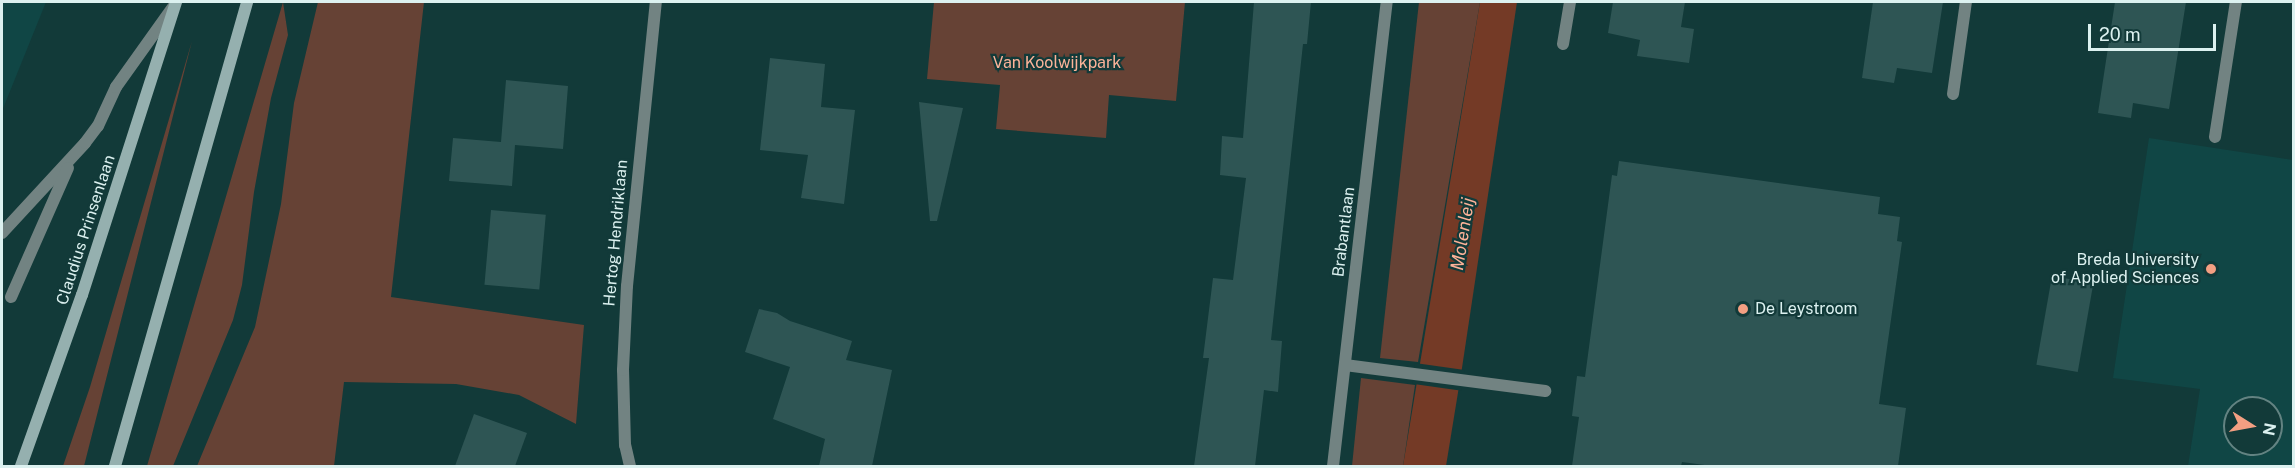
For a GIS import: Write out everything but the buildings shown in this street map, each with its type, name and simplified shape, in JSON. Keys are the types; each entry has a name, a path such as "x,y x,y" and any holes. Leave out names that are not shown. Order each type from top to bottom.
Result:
{"main road":[{"path":"115,466 247,2"},
{"name":"Claudius Prinsenlaan","path":"21,466 82,295 176,3"}],"street":[{"name":"Hertog Hendriklaan","path":"630,466 625,445 623,370 627,286 656,2"},
{"name":"Brabantlaan","path":"1332,466 1387,2"},
{"path":"1563,44 1570,2"},
{"path":"1953,94 1966,2"},
{"path":"2215,137 2236,2"},
{"path":"2,233 72,159 98,126 116,87 176,3"},
{"path":"11,297 72,159"},
{"path":"1345,365 1545,391"}],"shaded area":[{"path":"2,2 46,2 2,111"},
{"name":"Breda University of Applied Sciences","path":"2149,138 2293,160 2293,466 2188,466 2200,389 2113,378"}],"green space":[{"path":"283,2 288,35 271,98 254,192 242,285 233,320 173,466 147,466"},
{"path":"318,2 424,2 391,297 584,325 576,424 519,395 456,384 344,382 334,466 197,466 255,327 281,204 294,103"},
{"name":"Van Koolwijkpark","path":"934,2 1185,2 1176,101 1109,95 1106,138 996,129 1000,85 927,79"},
{"path":"1419,2 1480,2 1418,362 1380,358"},
{"path":"192,41 84,466 63,466 90,387"},
{"path":"1361,378 1415,385 1403,466 1352,466"}],"water":[{"name":"Molenleij","path":"1480,2 1517,2 1446,466 1403,466"}],"pier":[{"path":"1415,363 1465,370 1462,391 1412,384"}],"place":[{"name":"Breda University of Applied Sciences","path":"2211,269"},
{"name":"De Leystroom","path":"1743,309"}]}
